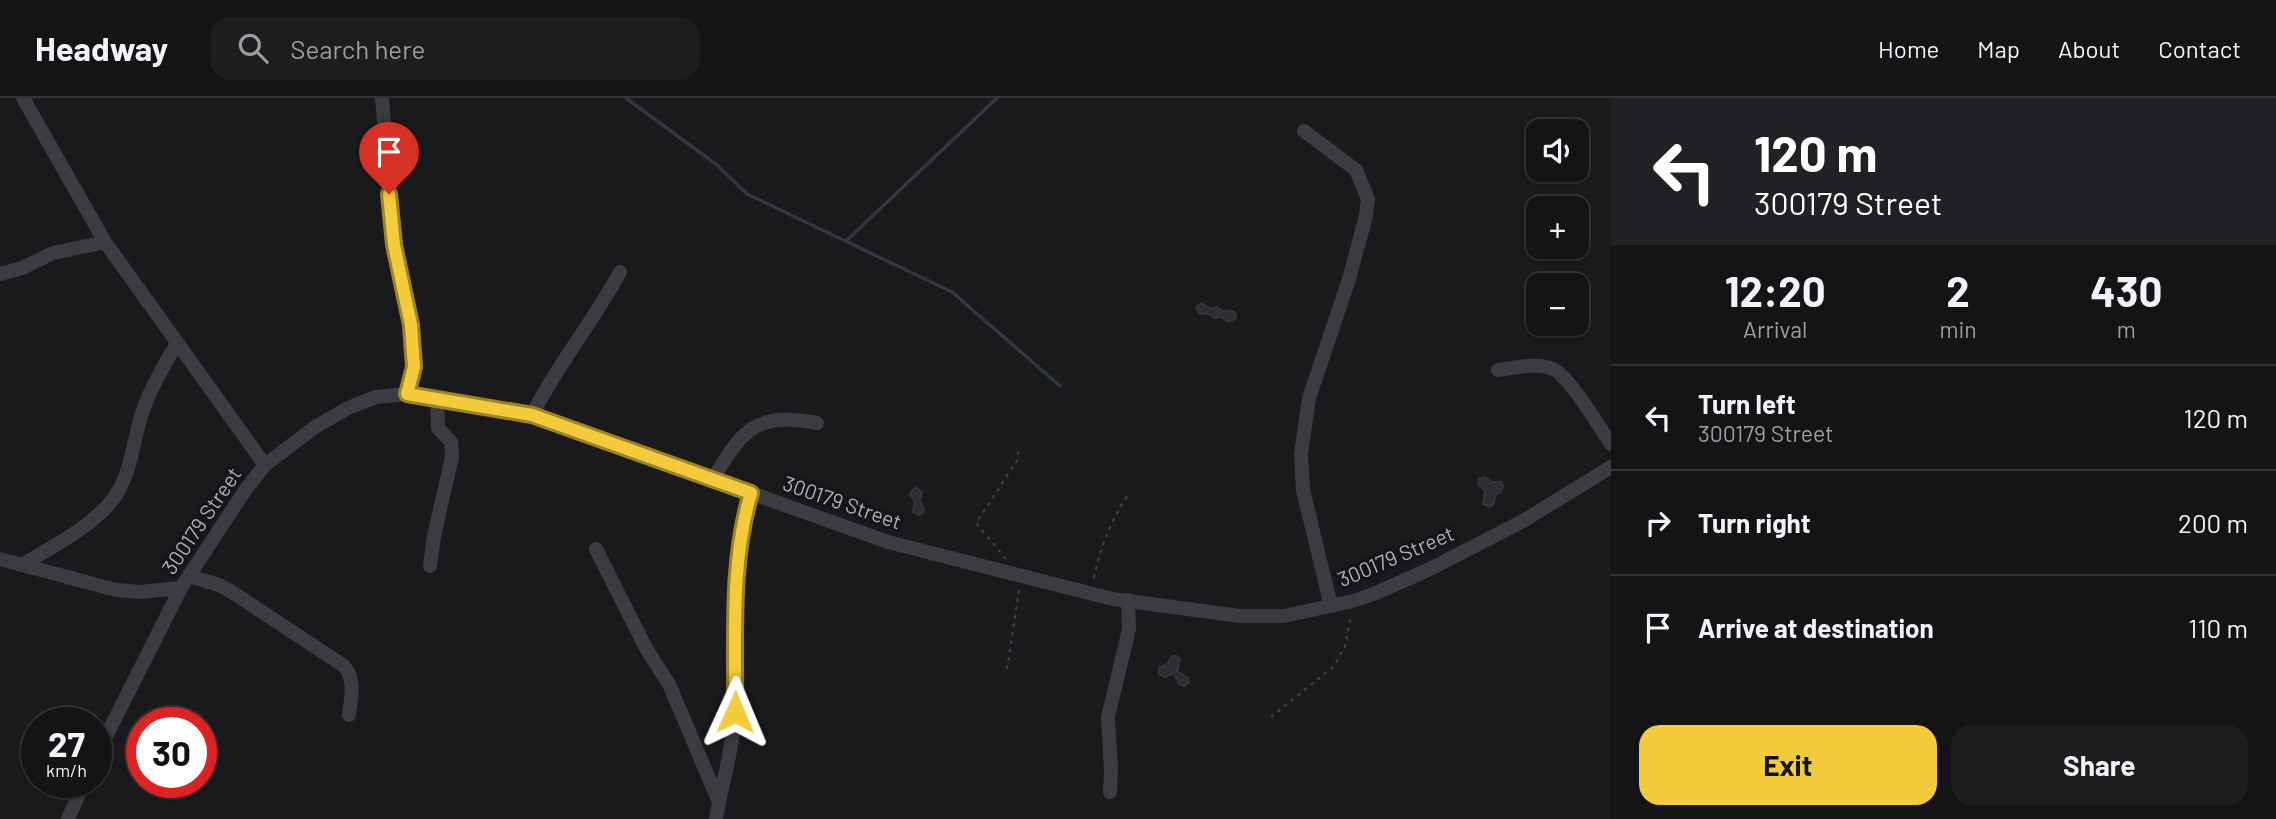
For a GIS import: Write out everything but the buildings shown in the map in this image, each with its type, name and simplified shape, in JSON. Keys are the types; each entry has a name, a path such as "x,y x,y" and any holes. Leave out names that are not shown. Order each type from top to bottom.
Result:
{"street":[{"path":"23,98 105,243 265,466"},
{"path":"382,98 394,245 411,325 414,367 407,394"},
{"path":"1304,131 1356,170 1368,199 1349,279 1309,398 1303,431 1303,490 1331,607"},
{"path":"0,274 22,268 53,253 105,243"},
{"path":"532,415 557,369 601,306 620,272"},
{"path":"22,565 96,515 116,495 129,466 150,392 177,343"},
{"path":"1498,370 1535,366 1553,369 1564,378 1611,444"},
{"name":"300179 Street","path":"112,725 185,582 235,504 265,466 315,426 341,411 376,397 407,394 532,415 888,542 1090,593 1240,617 1284,616 1331,607 1402,582 1523,521 1611,467"},
{"path":"430,566 434,536 453,457 450,442 438,428 437,398"},
{"path":"713,479 734,444 750,430 783,420 817,424"},
{"path":"716,819 733,740 737,563 751,493"},
{"path":"596,550 647,650 668,684 719,802"},
{"path":"0,559 116,590 140,592 185,582 226,589 344,666 349,672 352,685 349,715"},
{"path":"1110,792 1109,709 1124,659 1129,629 1128,600"},
{"path":"68,819 78,798"}],"path":[{"path":"1007,668 1021,576 976,523 1018,459 1018,446"},
{"path":"1090,593 1099,553 1110,523 1127,496"},
{"path":"1271,717 1334,666 1345,646 1353,601"}],"waterway":[{"path":"626,98 717,165 747,194 952,292 1060,386"},
{"path":"846,241 997,98"}],"route":[{"path":"389,194 394,245 411,325 414,367 407,394 532,415 751,493 737,563 735,712"}]}
